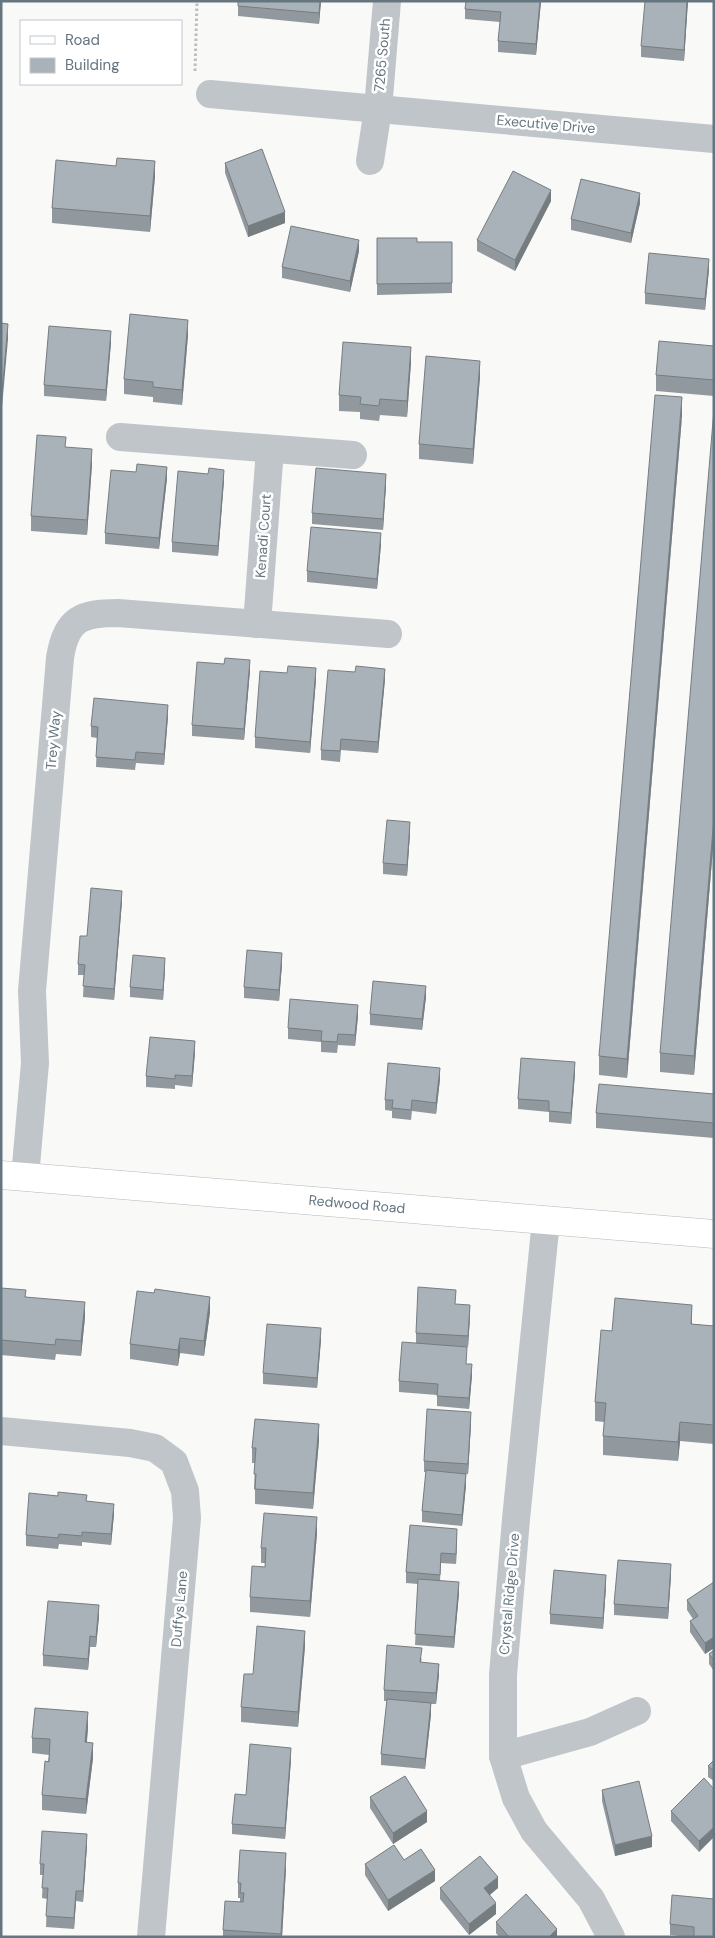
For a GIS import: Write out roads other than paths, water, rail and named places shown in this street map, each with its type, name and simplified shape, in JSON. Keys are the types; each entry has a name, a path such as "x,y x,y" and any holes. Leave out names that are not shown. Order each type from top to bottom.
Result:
{"main road":[{"name":"Redwood Road","path":"13,1176 714,1234"}],"street":[{"name":"7265 South","path":"378,109 387,1"},
{"name":"Executive Drive","path":"202,84 378,109 714,138"},
{"path":"370,161 378,109"},
{"path":"120,436 353,455"},
{"name":"Kenadi Court","path":"256,624 270,448"},
{"name":"Trey Way","path":"13,1176 35,1064 32,991 60,658 65,635 79,618 104,613 388,634"},
{"name":"Crystal Ridge Drive","path":"546,1220 502,1675 503,1756 516,1798 534,1831 591,1899 611,1937"},
{"name":"Duffys Lane","path":"1,1432 130,1443 155,1448 174,1462 185,1491 187,1518 151,1937"},
{"path":"503,1756 590,1732 637,1711"}]}
